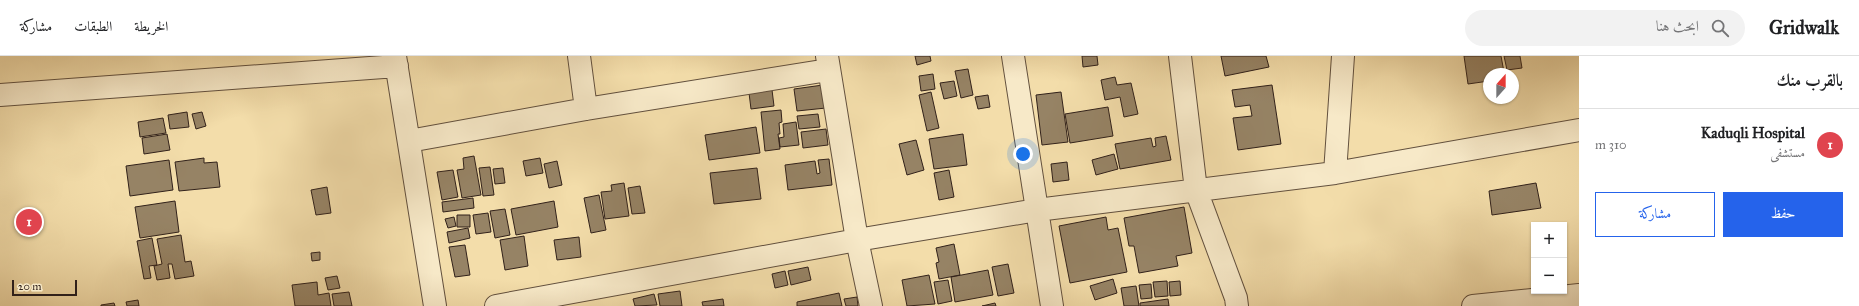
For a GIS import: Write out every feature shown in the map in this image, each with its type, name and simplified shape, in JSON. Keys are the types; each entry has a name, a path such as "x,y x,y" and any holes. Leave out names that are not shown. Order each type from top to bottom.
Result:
{"street":[{"path":"579,56 586,109"},
{"path":"1013,56 1052,306"},
{"path":"1180,56 1196,190 1236,298 1237,306"},
{"path":"1335,172 1343,56"},
{"path":"0,95 396,61 435,306"},
{"path":"408,141 828,63 857,240 870,306"},
{"path":"496,306 857,240 1037,210 1335,172 1579,130"},
{"path":"1473,306 1579,295"}],"building":[{"path":"915,56 930,56 931,61 917,65"},
{"path":"1082,56 1097,56 1098,65 1083,67"},
{"path":"1221,56 1266,56 1269,67 1225,76"},
{"path":"1464,56 1501,56 1503,68 1483,68 1483,82 1468,84"},
{"path":"1504,56 1520,56 1522,68 1507,68"},
{"path":"968,69 973,95 961,98 955,71"},
{"path":"933,74 935,89 921,91 919,76"},
{"path":"1115,77 1117,85 1131,83 1138,114 1124,117 1120,97 1105,100 1101,80"},
{"path":"954,81 957,96 944,99 940,83"},
{"path":"823,85 826,108 797,111 794,89"},
{"path":"1272,85 1281,144 1238,150 1233,118 1252,116 1250,105 1235,107 1232,90"},
{"path":"772,90 774,106 751,109 749,93"},
{"path":"931,92 939,128 927,131 919,95"},
{"path":"1061,92 1068,142 1042,145 1036,95"},
{"path":"988,95 990,107 978,109 975,97"},
{"path":"1108,107 1113,136 1070,143 1065,114"},
{"path":"781,110 782,122 779,123 780,134 778,134 780,149 765,151 761,112"},
{"path":"187,112 189,127 170,129 168,115"},
{"path":"202,112 206,126 196,129 192,114"},
{"path":"818,114 820,127 799,129 797,116"},
{"path":"163,118 166,133 140,137 138,122"},
{"path":"796,122 799,145 780,147 779,138 784,137 783,124"},
{"path":"756,127 760,153 709,160 705,135"},
{"path":"826,129 828,145 803,148 801,132"},
{"path":"167,134 170,150 144,154 142,138"},
{"path":"963,134 967,165 934,169 929,139"},
{"path":"1166,136 1171,160 1120,169 1115,144 1151,138 1153,147 1156,146 1155,138"},
{"path":"916,140 924,170 907,175 899,144"},
{"path":"1114,154 1118,169 1096,175 1092,160"},
{"path":"474,156 481,195 462,198 457,170 464,169 463,158"},
{"path":"204,158 204,163 217,162 220,187 179,191 175,162"},
{"path":"540,158 543,173 526,176 523,161"},
{"path":"829,159 832,185 788,190 785,165 815,161 817,174 820,173 818,160"},
{"path":"169,160 173,190 130,196 126,166"},
{"path":"557,161 562,185 549,188 544,164"},
{"path":"1067,162 1069,180 1053,182 1051,164"},
{"path":"490,167 494,195 483,196 479,168"},
{"path":"503,168 505,183 495,184 493,169"},
{"path":"757,168 761,199 714,204 710,173"},
{"path":"453,170 458,197 442,200 437,172"},
{"path":"949,170 954,197 939,200 934,173"},
{"path":"624,183 629,216 605,219 601,192 612,191 611,185"},
{"path":"1536,183 1541,208 1492,215 1489,191"},
{"path":"640,186 645,213 632,214 628,188"},
{"path":"327,187 331,213 316,215 311,190"},
{"path":"599,195 606,230 591,233 584,198"},
{"path":"473,198 474,208 443,212 442,202"},
{"path":"175,201 179,232 140,238 135,207"},
{"path":"554,201 558,227 516,235 511,209"},
{"path":"1184,207 1192,253 1176,256 1178,266 1139,273 1134,246 1129,246 1124,218"},
{"path":"505,209 510,235 495,238 490,211"},
{"path":"488,213 491,232 476,234 473,215"},
{"path":"457,215 470,215 470,227 457,227"},
{"path":"454,217 456,226 448,228 445,219"},
{"path":"1106,217 1108,230 1118,228 1127,272 1070,283 1059,226"},
{"path":"468,228 470,238 449,243 447,232"},
{"path":"181,235 185,262 191,261 194,276 175,279 172,264 168,264 170,278 157,280 154,266 162,264 157,239"},
{"path":"524,236 528,266 505,270 500,240"},
{"path":"579,237 581,257 557,260 554,240"},
{"path":"152,238 157,265 149,266 151,278 144,279 137,241"},
{"path":"954,244 960,275 939,279 936,263 939,262 936,248"},
{"path":"465,245 470,275 455,277 449,247"},
{"path":"320,252 320,260 312,261 311,253"},
{"path":"1008,264 1014,293 998,296 992,267"},
{"path":"808,267 811,280 791,285 788,271"},
{"path":"988,270 993,295 955,302 951,277"},
{"path":"785,271 788,285 775,288 772,274"},
{"path":"929,275 935,304 907,306 902,280"},
{"path":"337,276 340,288 328,290 325,278"},
{"path":"1113,279 1117,293 1095,300 1090,286"},
{"path":"948,280 952,301 938,304 934,282"},
{"path":"1167,281 1168,296 1155,297 1153,282"},
{"path":"1180,281 1181,295 1170,296 1169,282"},
{"path":"317,282 318,295 329,293 331,306 295,306 292,285"},
{"path":"1151,284 1152,298 1141,299 1139,285"},
{"path":"1136,286 1139,306 1124,306 1121,288"},
{"path":"680,291 682,306 660,306 658,294"},
{"path":"349,292 352,306 334,306 332,294"},
{"path":"839,293 842,306 797,306 797,302"},
{"path":"654,294 657,305 635,306 633,299"},
{"path":"857,297 858,306 846,306 844,299"},
{"path":"723,299 724,306 703,306 702,302"},
{"path":"1168,299 1169,306 1140,306 1140,303"},
{"path":"138,300 139,306 127,306 126,302"},
{"path":"114,303 115,306 101,306 101,305"},
{"path":"995,303 996,306 982,306"}],"place":[{"name":"Kaduqli Hospital","path":"29,222"}]}
